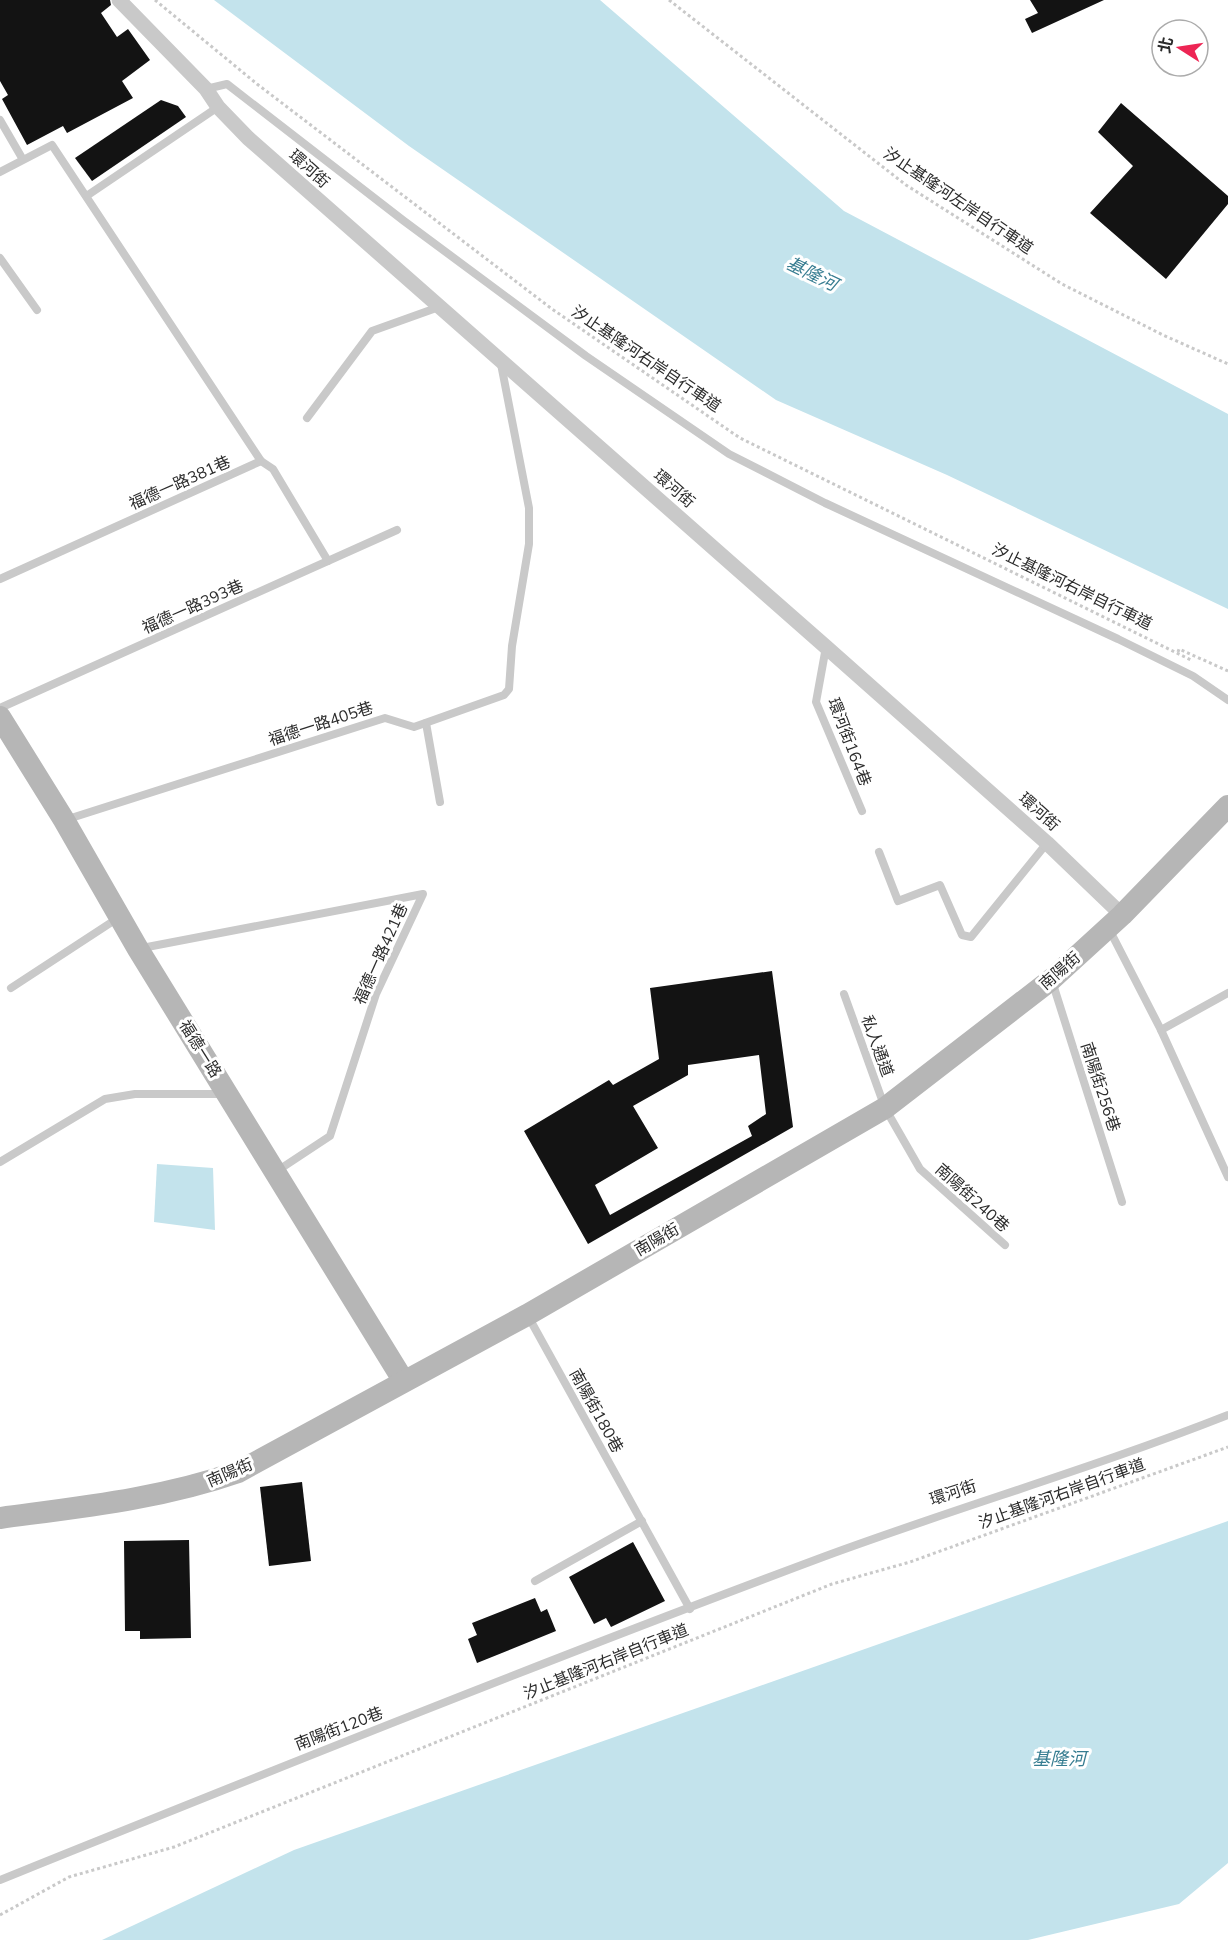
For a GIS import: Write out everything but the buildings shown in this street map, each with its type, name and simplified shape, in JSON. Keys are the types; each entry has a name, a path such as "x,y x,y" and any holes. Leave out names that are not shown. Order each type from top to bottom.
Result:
{"street":[{"name":"環河街","path":"119,0 206,89 218,107 248,138 501,364 1047,843 1115,921"},
{"name":"福德一路","path":"0,717 64,820 138,949 274,1173 403,1380"},
{"name":"南陽街","path":"0,1518 147,1498 198,1486 238,1472 403,1380 527,1315 885,1108 1052,979 1115,921 1228,806"}],"lane":[{"name":"環河街","path":"206,89 227,84 404,221 548,328 729,454 825,503 1118,639 1193,676 1228,700"},
{"path":"88,195 218,107"},
{"path":"0,120 22,158"},
{"path":"0,172 22,158 52,145 88,195 261,461 273,469 328,561"},
{"path":"0,258 37,310"},
{"path":"308,418 372,331 439,307"},
{"name":"福德一路405巷","path":"64,820 385,718 414,727 504,695 509,689 512,646 529,544 529,508 501,364"},
{"name":"福德一路381巷","path":"0,579 261,461"},
{"name":"福德一路393巷","path":"0,708 397,530"},
{"name":"環河街164巷","path":"826,647 816,702 862,811"},
{"path":"426,723 440,802"},
{"path":"879,852 898,901 940,885 962,935 971,937 1047,843"},
{"name":"福德一路421巷","path":"138,949 423,894 376,994 330,1136 274,1173"},
{"path":"11,988 119,917"},
{"name":"環河街","path":"1115,921 1161,1030 1228,1177"},
{"name":"南陽街256巷","path":"1052,979 1122,1202"},
{"path":"1161,1030 1228,993"},
{"name":"私人通道","path":"844,994 885,1108"},
{"path":"0,1162 105,1099 135,1094 227,1094"},
{"name":"南陽街240巷","path":"885,1108 920,1169 1005,1245"},
{"name":"南陽街180巷","path":"527,1315 690,1609"},
{"name":"環河街","path":"690,1609 824,1557 1091,1466 1228,1415"},
{"path":"535,1581 642,1521"},
{"name":"南陽街120巷","path":"0,1881 320,1750 690,1609"}],"path":[{"name":"汐止基隆河右岸自行車道","path":"155,0 257,84 552,309 740,438 1178,652 1179,649 1228,671"},
{"name":"汐止基隆河左岸自行車道","path":"669,0 906,185 1062,284 1163,335 1228,364"},
{"name":"汐止基隆河右岸自行車道","path":"0,1915 69,1877 174,1848 832,1584 910,1562 1228,1447"}],"water":[{"name":"基隆河","path":"214,0 600,0 844,211 1228,414 1228,609 947,475 776,400 409,146"},
{"path":"157,1164 213,1168 215,1230 154,1222"},
{"name":"基隆河","path":"1228,1521 1228,1863 1179,1904 1028,1940 102,1940 294,1850"}]}
